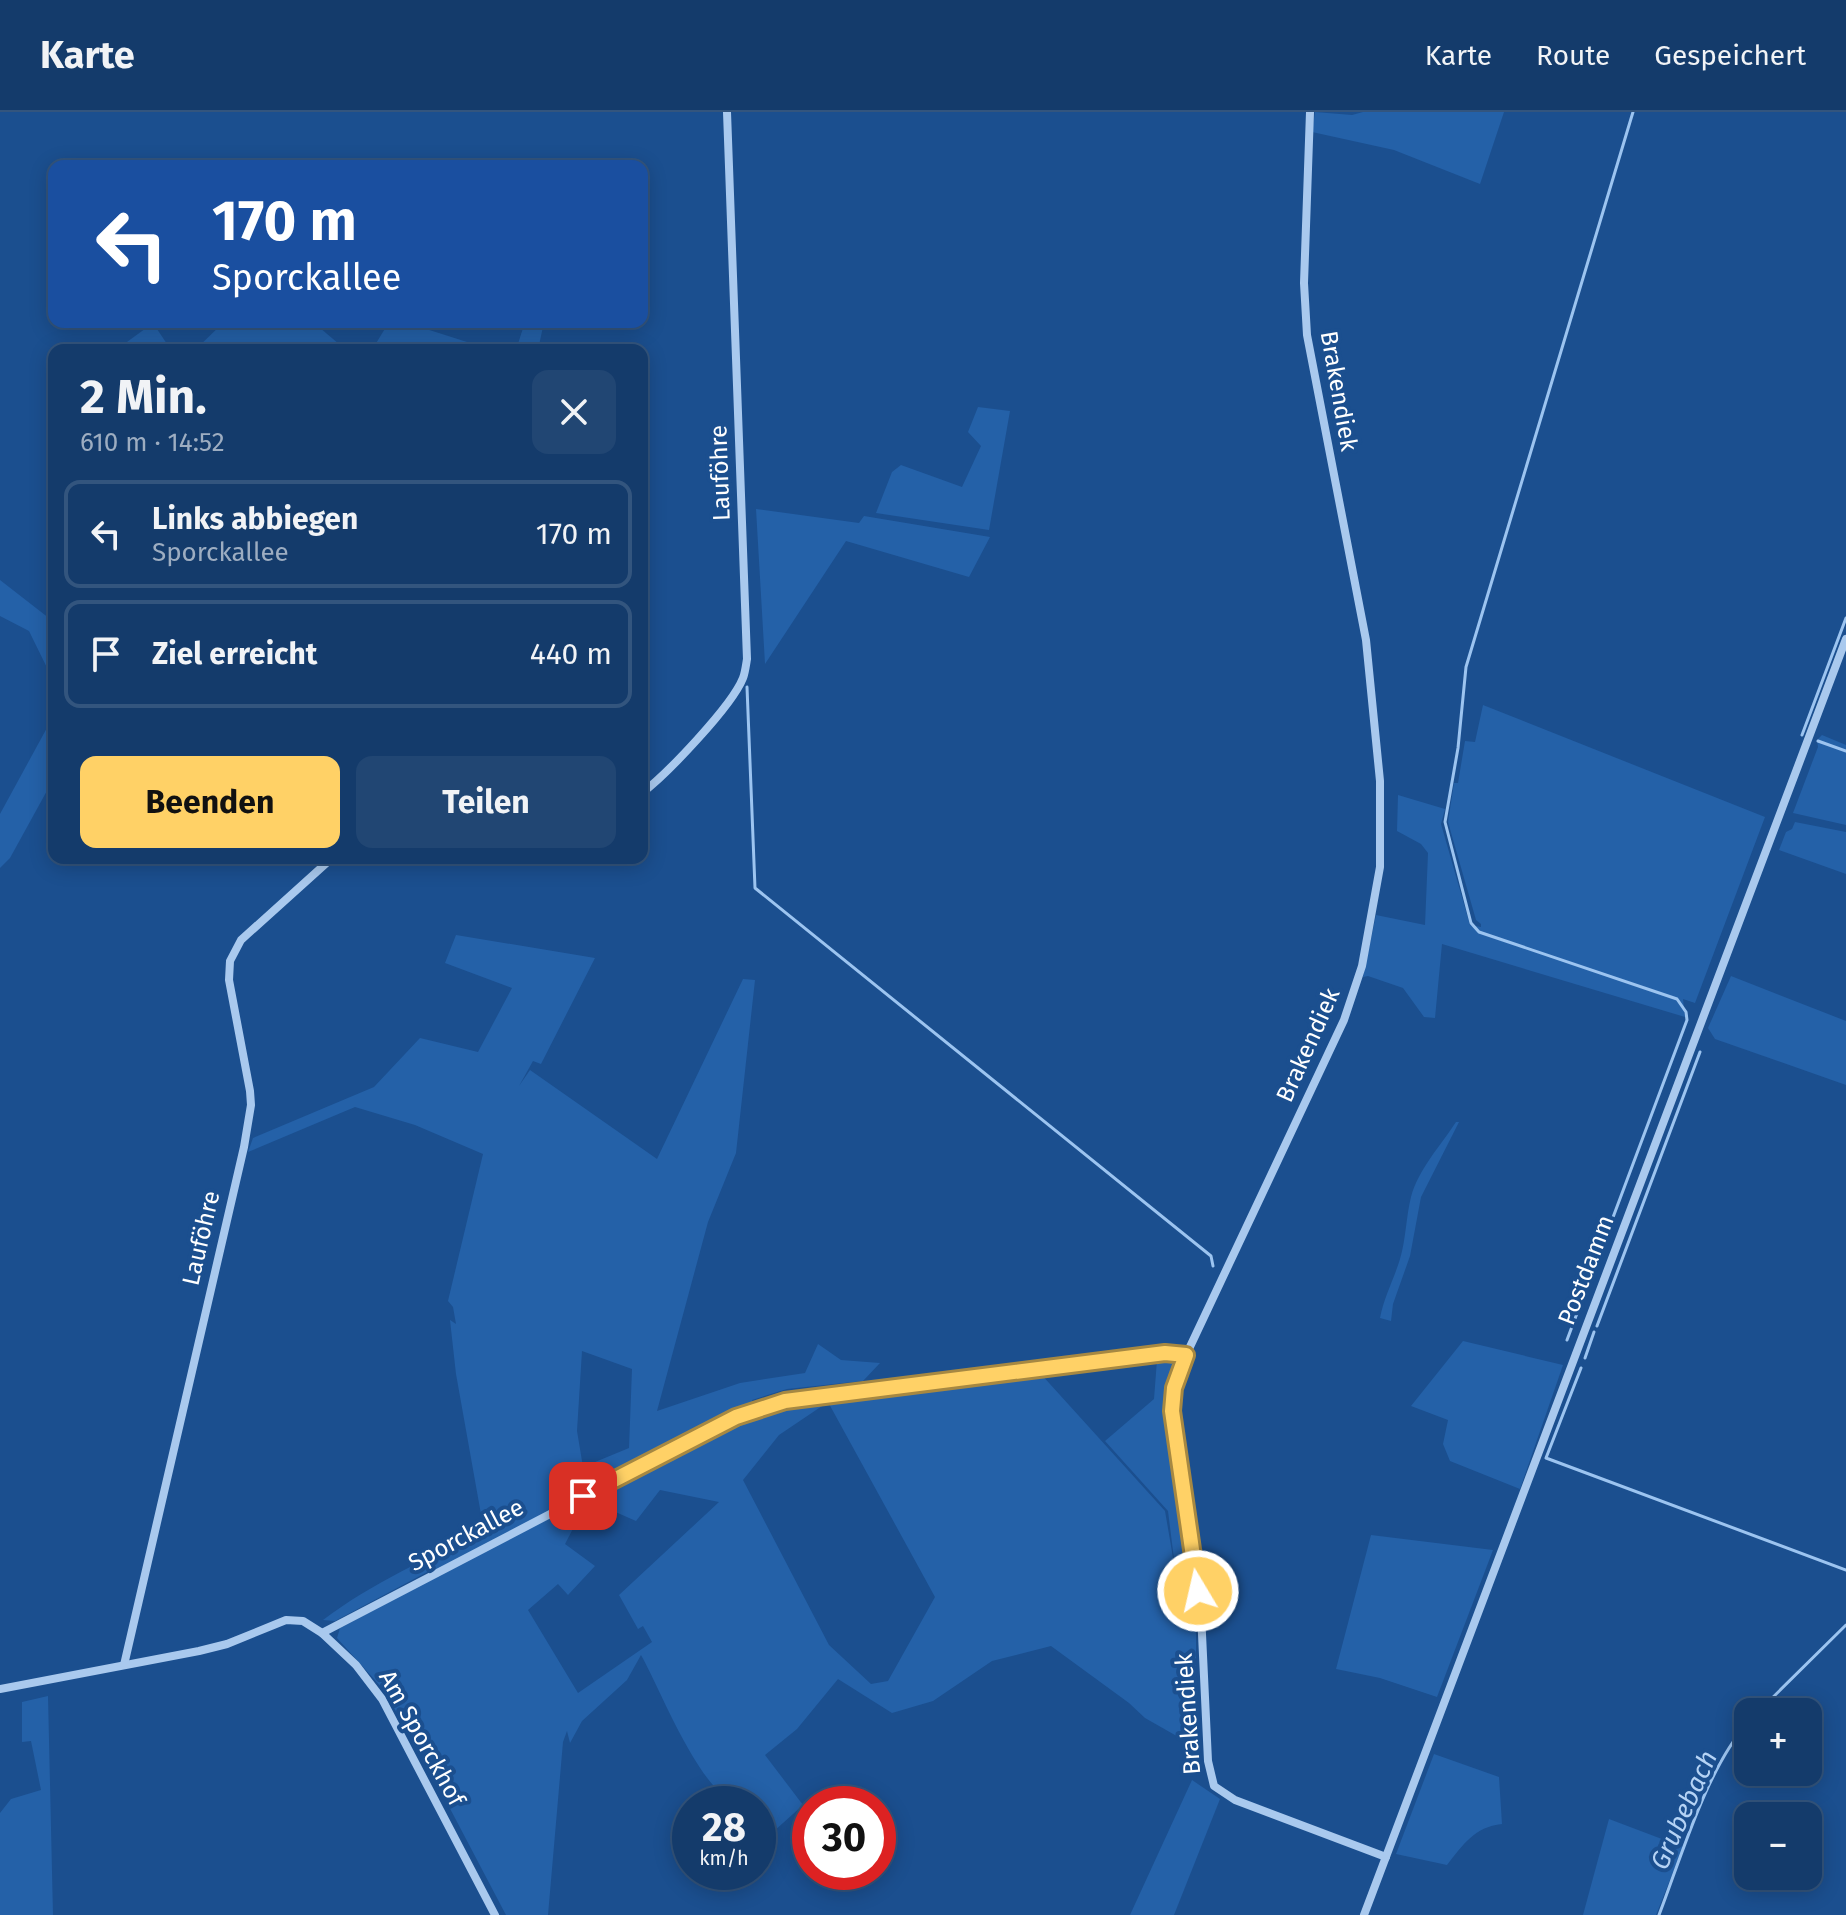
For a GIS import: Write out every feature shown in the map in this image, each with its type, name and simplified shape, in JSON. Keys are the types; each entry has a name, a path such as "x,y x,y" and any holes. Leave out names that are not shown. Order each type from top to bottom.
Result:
{"street":[{"name":"Lauföhre","path":"648,787 691,745 728,702 743,678 747,659 727,112"},
{"name":"Brakendiek","path":"1310,112 1304,283 1307,335 1366,640 1380,781 1380,867 1362,966 1344,1020 1186,1355 1174,1388 1172,1411 1201,1613 1209,1774 1214,1786 1235,1800 1386,1857"},
{"name":"Postdamm","path":"1364,1915 1846,639"},
{"name":"Lauföhre","path":"124,1665 244,1147 251,1105 229,980 230,961 241,940 325,864"},
{"name":"Sporckallee","path":"322,1633 759,1407 814,1397 1165,1353 1186,1355"},
{"name":"Am Sporckhof","path":"0,1689 227,1644 286,1620 303,1621 322,1633 356,1665 382,1699 495,1915"}],"shaded area":[{"path":"1315,112 1352,115 1363,112 1504,112 1480,184 1394,150 1312,132"},
{"path":"146,328 156,328 167,344 124,344"},
{"path":"218,328 320,328 339,344 201,344"},
{"path":"385,328 423,328 473,344 376,344"},
{"path":"523,328 543,328 539,344 518,344"},
{"path":"978,407 1010,411 989,530 876,513 892,472 901,465 962,487 981,446 968,432"},
{"path":"756,509 859,523 864,516 990,537 969,577 846,541 765,664"},
{"path":"0,580 48,617 48,670 29,631 0,616"},
{"path":"1483,705 1765,817 1695,1003 1683,999 1685,1017 1442,944 1435,1018 1424,1017 1403,988 1363,977 1376,915 1425,925 1428,853 1421,844 1397,831 1398,795 1445,809 1441,824 1470,925 1481,927 1476,920 1448,822 1465,741 1475,742"},
{"path":"48,726 48,789 10,858 0,868 0,814"},
{"path":"1822,735 1846,745 1846,825 1793,813 1818,747 1817,740"},
{"path":"1795,822 1846,832 1846,874 1779,850 1786,832 1792,829"},
{"path":"456,935 595,958 541,1064 533,1061 519,1086 530,1070 657,1159 743,979 755,980 736,1153 708,1222 657,1411 740,1383 805,1373 818,1344 841,1360 880,1363 863,1381 787,1389 752,1400 758,1412 816,1400 829,1402 1040,1373 1165,1511 1176,1575 1168,1511 1105,1441 1154,1399 1157,1360 1178,1360 1168,1387 1166,1409 1196,1620 1196,1747 1145,1718 1051,1646 992,1661 933,1701 892,1713 838,1679 797,1729 765,1755 792,1791 792,1815 776,1829 776,1786 714,1786 683,1739 641,1655 627,1680 582,1721 570,1743 567,1731 563,1742 548,1915 506,1915 425,1761 383,1689 337,1638 340,1628 419,1586 431,1570 335,1621 323,1620 381,1583 484,1531 456,1374 450,1320 456,1324 453,1307 448,1301 483,1154 415,1125 355,1107 248,1152 253,1138 374,1087 420,1038 478,1052 512,988 445,963","holes":["582,1351 632,1369 629,1448 583,1467 577,1431","828,1402 935,1597 888,1681 871,1684 829,1645 743,1480 779,1435","660,1490 719,1502 619,1595 638,1629 643,1626 652,1642 578,1693 528,1610 558,1584 568,1595 595,1566 565,1544 588,1500 636,1521"]},
{"path":"1731,976 1846,1021 1846,1085 1715,1039 1708,1028"},
{"path":"1459,1122 1421,1197 1410,1256 1393,1304 1391,1321 1380,1318 1402,1251 1414,1187 1424,1167"},
{"path":"1463,1341 1563,1365 1520,1489 1450,1461 1443,1444 1448,1420 1411,1406"},
{"path":"1371,1535 1493,1550 1437,1697 1380,1678 1336,1669"},
{"path":"48,1696 53,1915 0,1915 0,1813 11,1799 41,1790 31,1741 22,1742 22,1702"},
{"path":"1434,1754 1499,1777 1502,1824 1477,1833 1447,1865 1396,1854"},
{"path":"1192,1780 1220,1799 1174,1915 1130,1915"},
{"path":"1609,1819 1683,1847 1656,1915 1583,1915"}],"waterway":[{"path":"1567,1340 1687,1020 1686,1012 1677,999 1479,932 1471,923 1445,822 1458,748 1466,667 1633,112"},
{"path":"1802,735 1846,618"},
{"path":"747,687 755,888 1211,1256 1213,1266"},
{"path":"1818,741 1846,751"},
{"path":"1597,1326 1700,1052"},
{"path":"1585,1358 1594,1332"},
{"path":"1581,1368 1546,1458 1846,1570"},
{"name":"Grubebach","path":"1772,1698 1846,1625"},
{"name":"Grubebach","path":"1659,1915 1708,1788 1734,1741"}],"route":[{"path":"583,1496 759,1407 785,1401 1165,1353 1186,1355 1174,1388 1172,1411 1198,1591"}]}
